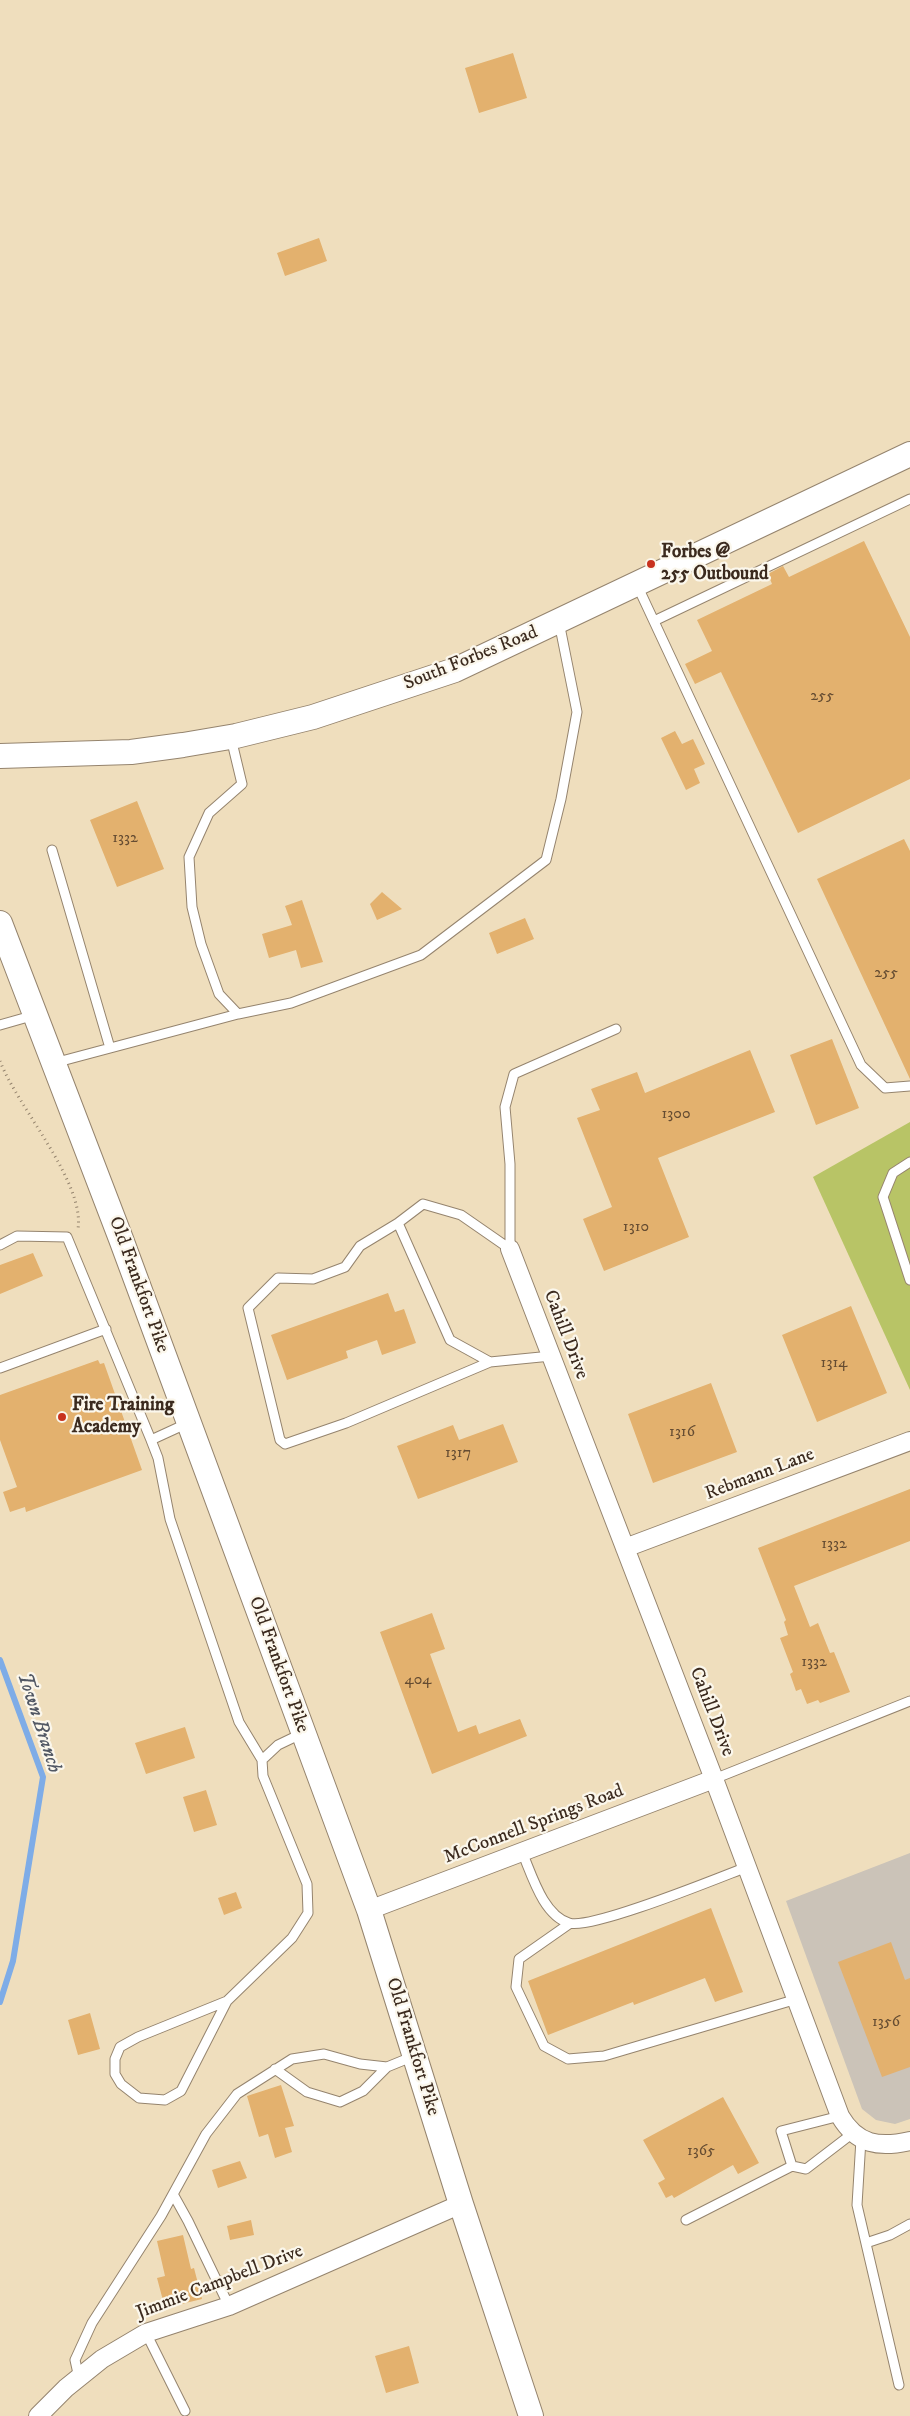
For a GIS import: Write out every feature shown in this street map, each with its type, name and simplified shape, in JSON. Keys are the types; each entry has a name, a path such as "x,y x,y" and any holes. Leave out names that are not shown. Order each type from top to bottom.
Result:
{"main road":[{"name":"South Forbes Road","path":"0,756 131,752 230,737 314,717 455,670 910,454"},
{"name":"Old Frankfort Pike","path":"0,923 189,1423 369,1910 530,2416"}],"street":[{"name":"Cahill Drive","path":"510,1249 748,1868 840,2116 857,2136"},
{"name":"Rebmann Lane","path":"625,1548 910,1441"},
{"name":"McConnell Springs Road","path":"369,1910 714,1779"},
{"path":"857,2136 884,2145 910,2141"},
{"name":"Jimmie Campbell Drive","path":"38,2416 102,2359 146,2333 229,2306 461,2204"}],"lane":[{"path":"654,621 910,499"},
{"path":"636,584 861,1065 885,1088 910,1086"},
{"path":"54,1063 238,1014 291,1003 421,955 546,860 561,798 577,712 559,622"},
{"path":"230,737 242,784 209,813 189,858 192,907 201,944 219,994 238,1014"},
{"path":"52,850 110,1048"},
{"path":"0,1025 35,1015"},
{"path":"510,1249 510,1164 505,1107 514,1074 616,1029"},
{"path":"910,1162 893,1174 883,1197 910,1280"},
{"path":"510,1249 461,1215 423,1204 398,1224 360,1246 345,1267 312,1279 278,1278 248,1308 280,1440 285,1444 346,1422 490,1362 550,1356"},
{"path":"398,1224 450,1340 490,1362"},
{"path":"0,1245 17,1236 67,1237 158,1458 170,1519 239,1722 262,1760 263,1776 307,1884 308,1913 292,1938 227,2001 181,2091 165,2100 138,2098 120,2084 115,2074 115,2059 120,2047 138,2037 227,2001"},
{"path":"0,1368 106,1329"},
{"path":"151,1440 189,1423"},
{"path":"714,1779 910,1701"},
{"path":"262,1760 278,1744 303,1733"},
{"path":"522,1852 546,1907 570,1924"},
{"path":"748,1868 598,1922 570,1924 519,1958 516,1986 544,2046 568,2060 604,2056 797,1999"},
{"path":"79,2378 75,2360 92,2323 173,2194 206,2134 236,2094 274,2069 292,2060 324,2054 360,2064 387,2067"},
{"path":"274,2069 307,2092 340,2102 363,2091 387,2067 415,2056"},
{"path":"792,2166 780,2131 840,2116"},
{"path":"686,2220 792,2166 806,2169 857,2136"},
{"path":"857,2136 857,2205 899,2385"},
{"path":"173,2194 188,2220 229,2306"},
{"path":"866,2243 890,2235 910,2224"},
{"path":"146,2333 185,2411"}],"path":[{"path":"0,1061 25,1109 48,1143 78,1204 78,1228 67,1237"}],"shaded area":[{"path":"910,1853 910,2119 895,2124 876,2120 862,2109 786,1901"}],"green space":[{"path":"910,1122 910,1390 813,1177"}],"building":[{"path":"513,53 527,98 479,113 465,68"},
{"path":"319,238 327,261 285,276 277,253"},
{"path":"864,541 910,637 910,779 798,833 721,672 695,684 685,664 712,651 697,620 772,584 768,574 783,566 789,577"},
{"path":"675,731 682,744 693,739 705,764 694,769 700,783 686,790 661,738"},
{"path":"137,801 164,869 117,887 90,820"},
{"path":"904,839 910,851 910,1079 817,879"},
{"path":"382,892 402,909 377,920 370,904"},
{"path":"302,900 323,962 301,968 296,950 269,958 262,934 292,925 285,906"},
{"path":"525,918 534,939 497,954 489,933"},
{"path":"832,1039 859,1108 816,1125 790,1055"},
{"path":"750,1050 775,1112 658,1158 689,1237 604,1271 583,1219 612,1207 577,1118 600,1110 591,1089 637,1072 645,1093"},
{"path":"33,1253 43,1276 0,1294 0,1265"},
{"path":"388,1293 395,1312 404,1309 416,1343 382,1355 377,1340 346,1351 348,1358 287,1380 271,1335"},
{"path":"851,1306 887,1393 817,1422 782,1335"},
{"name":"Fire Training Academy","path":"98,1360 100,1364 104,1363 142,1470 26,1512 25,1507 10,1512 3,1492 17,1487 0,1440 0,1395"},
{"path":"711,1383 737,1452 653,1483 628,1414"},
{"path":"503,1424 518,1462 418,1499 397,1446 453,1425 459,1440"},
{"path":"910,1489 910,1541 794,1586 810,1627 818,1623 830,1653 834,1652 850,1692 820,1703 818,1700 807,1704 801,1689 796,1691 790,1674 793,1672 780,1638 788,1635 784,1622 786,1620 758,1548"},
{"path":"432,1613 445,1649 430,1654 458,1732 476,1725 479,1734 520,1719 527,1736 432,1774 380,1632"},
{"path":"185,1727 195,1758 146,1774 135,1743"},
{"path":"206,1790 217,1825 194,1832 183,1797"},
{"path":"236,1892 242,1908 224,1915 218,1898"},
{"path":"711,1908 743,1992 715,2002 705,1978 634,2005 633,2002 548,2035 528,1981"},
{"path":"891,1942 905,1980 910,1978 910,2067 882,2077 838,1962"},
{"path":"90,2013 100,2049 78,2055 68,2020"},
{"path":"281,2085 294,2126 285,2128 292,2152 275,2158 268,2134 259,2137 247,2096"},
{"path":"723,2097 759,2163 738,2174 733,2165 674,2198 672,2195 666,2198 658,2183 665,2179 643,2140"},
{"path":"240,2161 247,2178 218,2188 212,2170"},
{"path":"251,2220 254,2235 230,2240 227,2226"},
{"path":"183,2235 191,2269 194,2268 202,2299 165,2308 157,2278 165,2276 157,2241"},
{"path":"409,2346 419,2383 386,2393 375,2356"}],"waterway":[{"name":"Town Branch","path":"0,1660 43,1777 13,1961 0,2002"}],"place":[{"name":"Forbes @ 255 Outbound","path":"651,564"},
{"name":"Fire Training Academy","path":"62,1417"}]}
